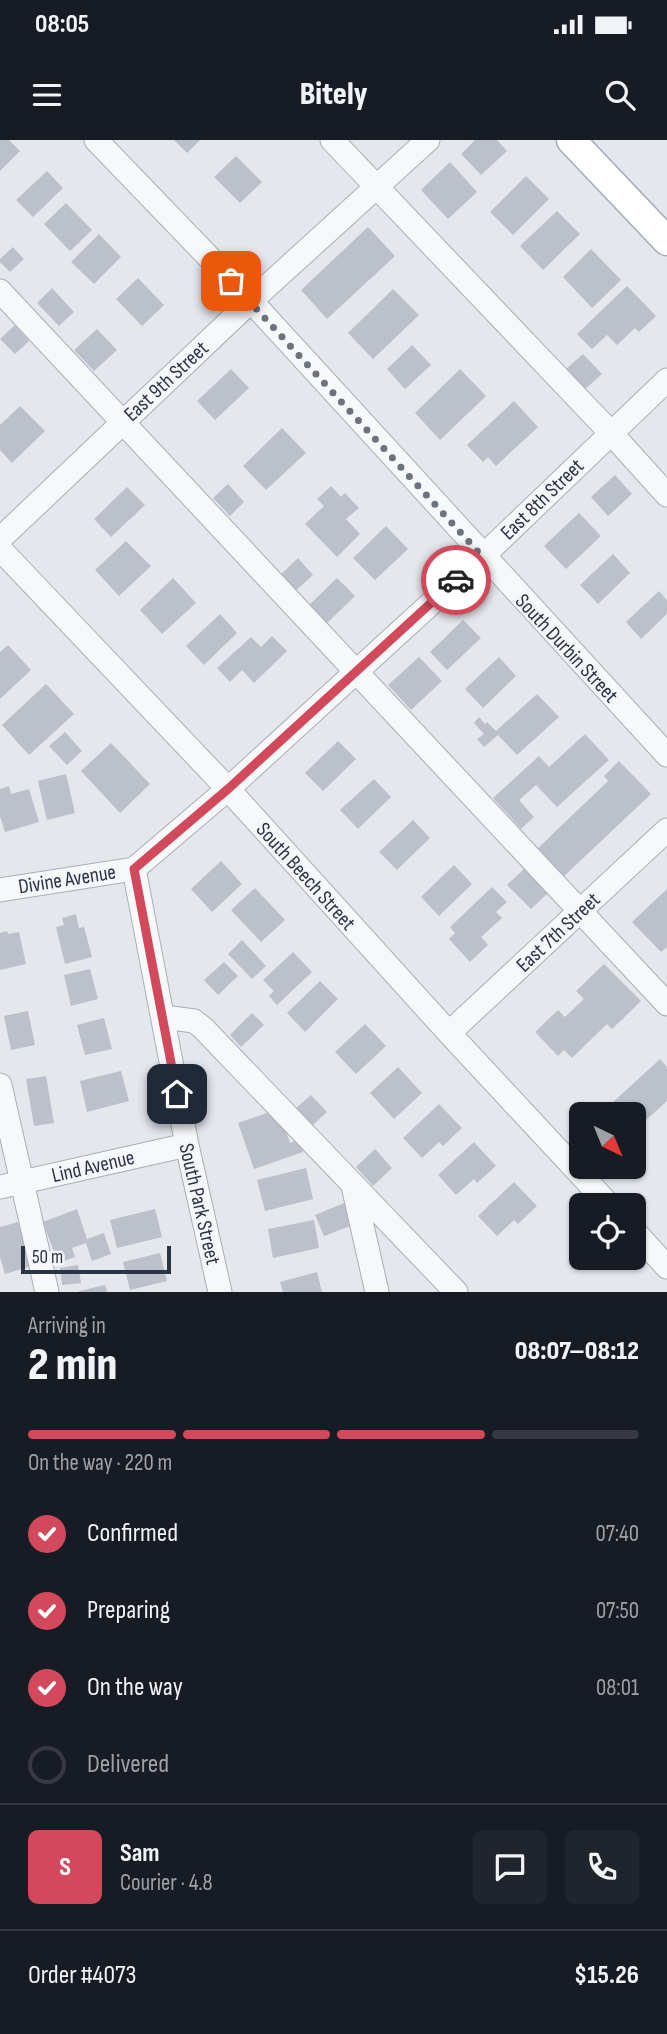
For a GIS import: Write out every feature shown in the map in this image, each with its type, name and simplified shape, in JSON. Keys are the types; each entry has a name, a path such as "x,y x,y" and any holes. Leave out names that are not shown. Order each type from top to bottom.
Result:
{"main road":[{"path":"571,140 667,242"}],"street":[{"name":"South Durbin Street","path":"96,140 251,301 667,755"},
{"path":"331,140 667,495"},
{"name":"East 9th Street","path":"0,539 251,301 428,140"},
{"path":"0,291 667,1004"},
{"name":"East 8th Street","path":"134,869 228,789 357,671 667,380"},
{"name":"South Beech Street","path":"0,549 228,789 598,1193"},
{"name":"East 7th Street","path":"449,1033 667,830"},
{"name":"Divine Avenue","path":"0,890 134,869"},
{"name":"South Park Street","path":"134,869 187,1145 220,1292"},
{"path":"164,1017 194,1021 203,1028 456,1292"},
{"path":"0,1085 11,1184 47,1292"},
{"name":"Lind Avenue","path":"11,1184 187,1145"},
{"path":"353,1185 377,1292"},
{"path":"646,1244 667,1267"}],"building":[{"path":"0,140 9,140 20,151 0,171"},
{"path":"174,140 200,140 187,153"},
{"path":"475,140 497,140 507,151 481,175 461,154"},
{"path":"236,156 262,182 240,203 214,177"},
{"path":"450,162 477,192 448,219 421,190"},
{"path":"47,171 63,188 33,217 16,200"},
{"path":"526,176 549,199 513,235 490,212"},
{"path":"66,203 92,230 70,251 44,224"},
{"path":"557,211 580,234 543,270 520,246"},
{"path":"368,227 395,256 327,319 301,290"},
{"path":"99,234 121,257 94,284 71,262"},
{"path":"13,247 24,259 10,272 0,259"},
{"path":"591,249 621,280 592,308 563,277"},
{"path":"138,278 164,305 142,326 116,299"},
{"path":"627,286 656,316 639,332 635,328 617,345 607,335 592,349 577,334"},
{"path":"52,288 74,312 59,326 37,303"},
{"path":"393,289 419,315 373,359 348,333"},
{"path":"15,325 29,341 15,354 0,339"},
{"path":"97,329 117,350 94,371 74,350"},
{"path":"412,345 431,365 405,389 387,369"},
{"path":"583,354 602,374 584,390 565,370"},
{"path":"231,369 249,388 215,420 197,401"},
{"path":"460,369 486,396 440,440 415,413"},
{"path":"514,401 538,427 496,466 488,457 483,462 467,445"},
{"path":"20,406 45,431 12,463 0,450 0,425"},
{"path":"282,428 306,453 266,490 243,466"},
{"path":"615,475 632,494 608,516 591,497"},
{"path":"228,484 244,502 230,516 213,498"},
{"path":"331,486 341,497 345,493 359,508 346,519 360,534 337,557 305,524 324,506 317,499"},
{"path":"127,487 145,505 111,537 94,519"},
{"path":"579,513 601,536 566,569 544,546"},
{"path":"386,526 408,549 375,580 353,558"},
{"path":"126,541 151,566 119,596 95,570"},
{"path":"613,554 630,573 598,604 580,585"},
{"path":"298,558 313,575 293,593 278,577"},
{"path":"173,578 196,603 162,634 140,610"},
{"path":"337,578 355,596 322,628 304,610"},
{"path":"659,591 667,600 667,614 641,639 626,622"},
{"path":"220,614 237,633 204,665 186,646"},
{"path":"463,620 481,638 447,670 430,652"},
{"path":"272,636 287,651 254,683 242,670 230,682 217,668 251,637 261,647"},
{"path":"8,645 31,670 0,699 0,652"},
{"path":"419,657 442,681 411,710 388,685"},
{"path":"499,657 516,676 483,708 465,689"},
{"path":"46,684 74,714 29,755 2,725"},
{"path":"537,694 559,717 517,755 498,735 484,747 477,739 484,734 474,723 479,717 496,731"},
{"path":"65,732 82,751 67,765 49,746"},
{"path":"585,734 609,760 557,807 536,785 519,800 534,817 521,829 493,798 539,756 549,767"},
{"path":"338,741 356,759 323,791 305,773"},
{"path":"111,743 150,784 120,813 81,771"},
{"path":"619,761 651,794 561,879 535,851 608,781 604,776"},
{"path":"66,774 75,813 47,820 38,781"},
{"path":"374,779 391,797 358,829 340,810"},
{"path":"9,786 11,794 29,789 39,822 5,832 0,816 0,789"},
{"path":"413,820 430,838 397,870 379,852"},
{"path":"221,861 242,884 212,912 191,889"},
{"path":"454,865 472,884 439,916 421,897"},
{"path":"525,868 548,893 531,909 507,885"},
{"path":"492,887 507,902 496,912 502,918 481,937 488,945 470,962 449,939 455,933 450,927"},
{"path":"255,888 285,920 261,942 231,910"},
{"path":"667,889 667,947 661,952 632,922"},
{"path":"76,914 79,928 84,927 92,957 65,964 56,927 64,925 62,918"},
{"path":"7,931 8,934 19,932 26,964 0,970 0,933"},
{"path":"242,940 266,966 252,979 228,954"},
{"path":"293,952 312,972 277,1005 269,996 274,991 263,980"},
{"path":"224,962 238,976 218,995 204,980"},
{"path":"604,964 641,1001 612,1029 607,1024 572,1058 564,1050 558,1056 535,1032 558,1010 565,1017 584,999 576,991"},
{"path":"90,969 98,999 71,1006 64,975"},
{"path":"320,981 338,999 305,1032 287,1013"},
{"path":"28,1011 35,1045 11,1050 4,1016"},
{"path":"252,1013 264,1025 241,1047 230,1035"},
{"path":"104,1018 112,1049 85,1055 77,1025"},
{"path":"365,1024 386,1046 356,1074 335,1052"},
{"path":"660,1059 667,1067 667,1101 646,1120 646,1102 613,1102"},
{"path":"398,1067 422,1093 394,1119 370,1093"},
{"path":"121,1071 129,1101 87,1112 80,1081"},
{"path":"46,1076 54,1123 34,1126 26,1079"},
{"path":"311,1095 327,1112 313,1125 296,1108"},
{"path":"439,1104 462,1128 443,1146 439,1142 422,1158 403,1138"},
{"path":"278,1109 290,1143 298,1140 303,1152 254,1169 238,1123"},
{"path":"474,1142 496,1166 477,1183 474,1179 456,1195 438,1175"},
{"path":"375,1149 392,1168 373,1186 356,1167"},
{"path":"306,1168 313,1199 265,1211 257,1180"},
{"path":"514,1182 537,1206 518,1224 514,1220 497,1236 478,1216"},
{"path":"349,1201 358,1223 324,1236 315,1215"},
{"path":"77,1209 87,1239 104,1233 111,1254 92,1261 86,1243 72,1248 75,1257 58,1263 43,1222"},
{"path":"155,1209 162,1237 117,1248 110,1220"},
{"path":"314,1220 319,1248 273,1258 268,1229"},
{"path":"18,1222 32,1266 5,1274 0,1257 0,1227"},
{"path":"160,1253 167,1281 130,1290 123,1262"},
{"path":"78,1265 81,1283 62,1285 60,1268"},
{"path":"317,1272 322,1292 283,1292 280,1282"},
{"path":"105,1285 107,1292 79,1292 79,1291"}],"way so far":[{"path":"231,281 482,556 456,580"}],"route":[{"path":"177,1094 134,869 228,789 456,580"}]}
